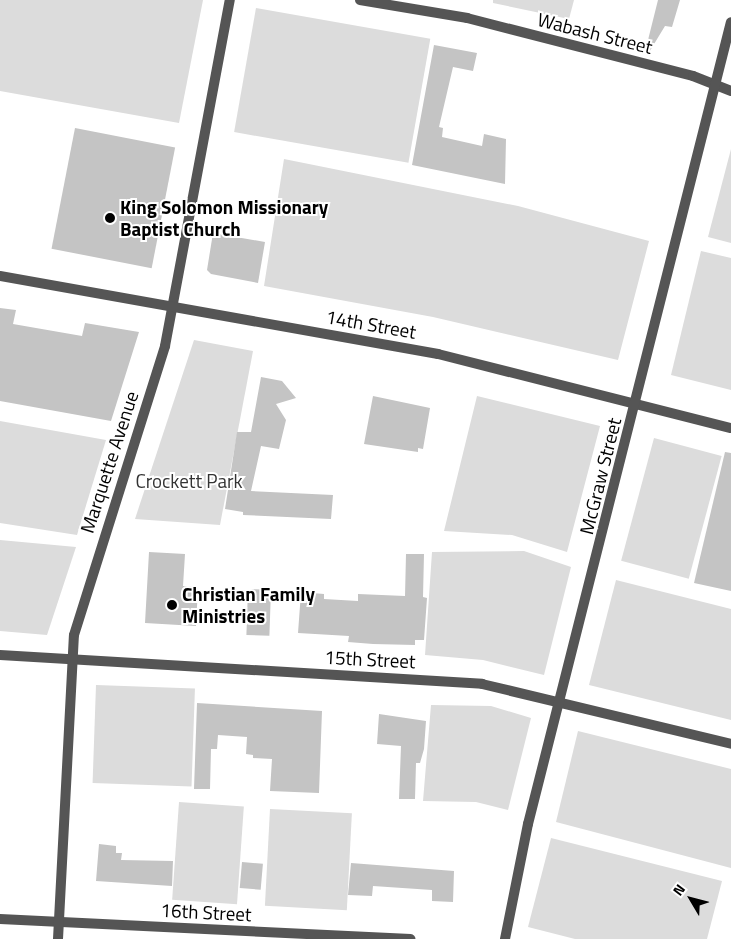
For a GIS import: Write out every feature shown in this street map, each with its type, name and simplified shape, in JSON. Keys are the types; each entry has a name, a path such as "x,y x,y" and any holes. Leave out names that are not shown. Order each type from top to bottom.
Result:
{"street":[{"name":"Marquette Avenue","path":"58,939 71,658 74,635 165,346 230,0"},
{"name":"Wabash Street","path":"360,0 466,18 693,76 731,91"},
{"name":"McGraw Street","path":"505,939 528,824 561,702 731,22"},
{"name":"14th Street","path":"0,276 438,354 731,428"},
{"name":"15th Street","path":"0,655 482,684 731,744"},
{"name":"16th Street","path":"0,919 411,939"}],"green space":[{"path":"0,0 203,0 179,123 0,91"},
{"path":"493,0 574,0 569,19 493,3"},
{"path":"256,8 430,39 408,163 234,132"},
{"path":"731,149 731,243 708,237"},
{"path":"284,159 518,206 649,241 618,360 433,317 264,286"},
{"path":"701,251 731,258 731,390 671,375"},
{"name":"Crockett Park","path":"194,340 253,351 220,525 135,519"},
{"path":"477,396 600,426 567,552 512,535 444,531"},
{"path":"0,421 106,440 77,535 0,523"},
{"path":"654,438 722,456 689,579 621,561"},
{"path":"0,540 76,547 47,635 0,631"},
{"path":"524,551 571,567 544,675 483,660 425,655 432,552"},
{"path":"616,580 731,609 731,720 589,685"},
{"path":"96,685 195,688 192,786 93,783"},
{"path":"431,705 491,706 531,718 508,810 476,802 423,801"},
{"path":"578,731 731,769 731,868 556,822"},
{"path":"179,802 244,807 237,904 172,900"},
{"path":"270,809 352,813 347,910 265,906"},
{"path":"551,838 722,881 707,939 575,939 528,927"}],"building":[{"path":"658,0 680,0 672,27 665,26 648,54 645,52"},
{"path":"434,45 477,53 473,71 453,67 439,127 443,128 442,137 482,146 484,134 506,139 505,184 412,165"},
{"name":"King Solomon Missionary Baptist Church","path":"75,128 175,147 152,268 52,249"},
{"path":"213,233 265,242 258,283 211,274 207,270"},
{"path":"0,308 16,310 13,324 82,336 85,323 139,332 111,421 0,401"},
{"path":"261,377 282,381 296,398 276,404 286,420 279,449 261,446 251,491 333,495 331,519 243,515 243,512 225,509 237,432 251,432"},
{"path":"373,396 430,408 423,449 418,448 418,452 364,444"},
{"path":"725,452 731,453 731,591 694,583"},
{"name":"Christian Family Ministries","path":"149,552 185,554 183,586 198,587 196,626 145,623"},
{"path":"406,554 424,554 423,597 427,598 424,640 415,640 415,645 373,644 348,642 349,636 298,633 301,592 324,594 324,599 358,601 358,594 405,596"},
{"path":"248,589 271,590 269,636 246,635"},
{"path":"197,703 322,711 319,793 270,791 272,759 253,758 253,755 246,754 247,737 218,735 217,749 211,749 210,789 194,789"},
{"path":"379,714 426,721 424,749 420,763 416,763 415,799 399,799 401,746 377,744"},
{"path":"99,844 116,846 116,853 122,853 121,860 173,861 172,886 96,881"},
{"path":"242,862 263,864 261,890 240,888"},
{"path":"351,863 454,871 453,902 432,901 432,890 373,886 372,896 348,895"}],"place":[{"name":"King Solomon Missionary Baptist Church","path":"110,218"},
{"name":"Christian Family Ministries","path":"172,605"}]}
